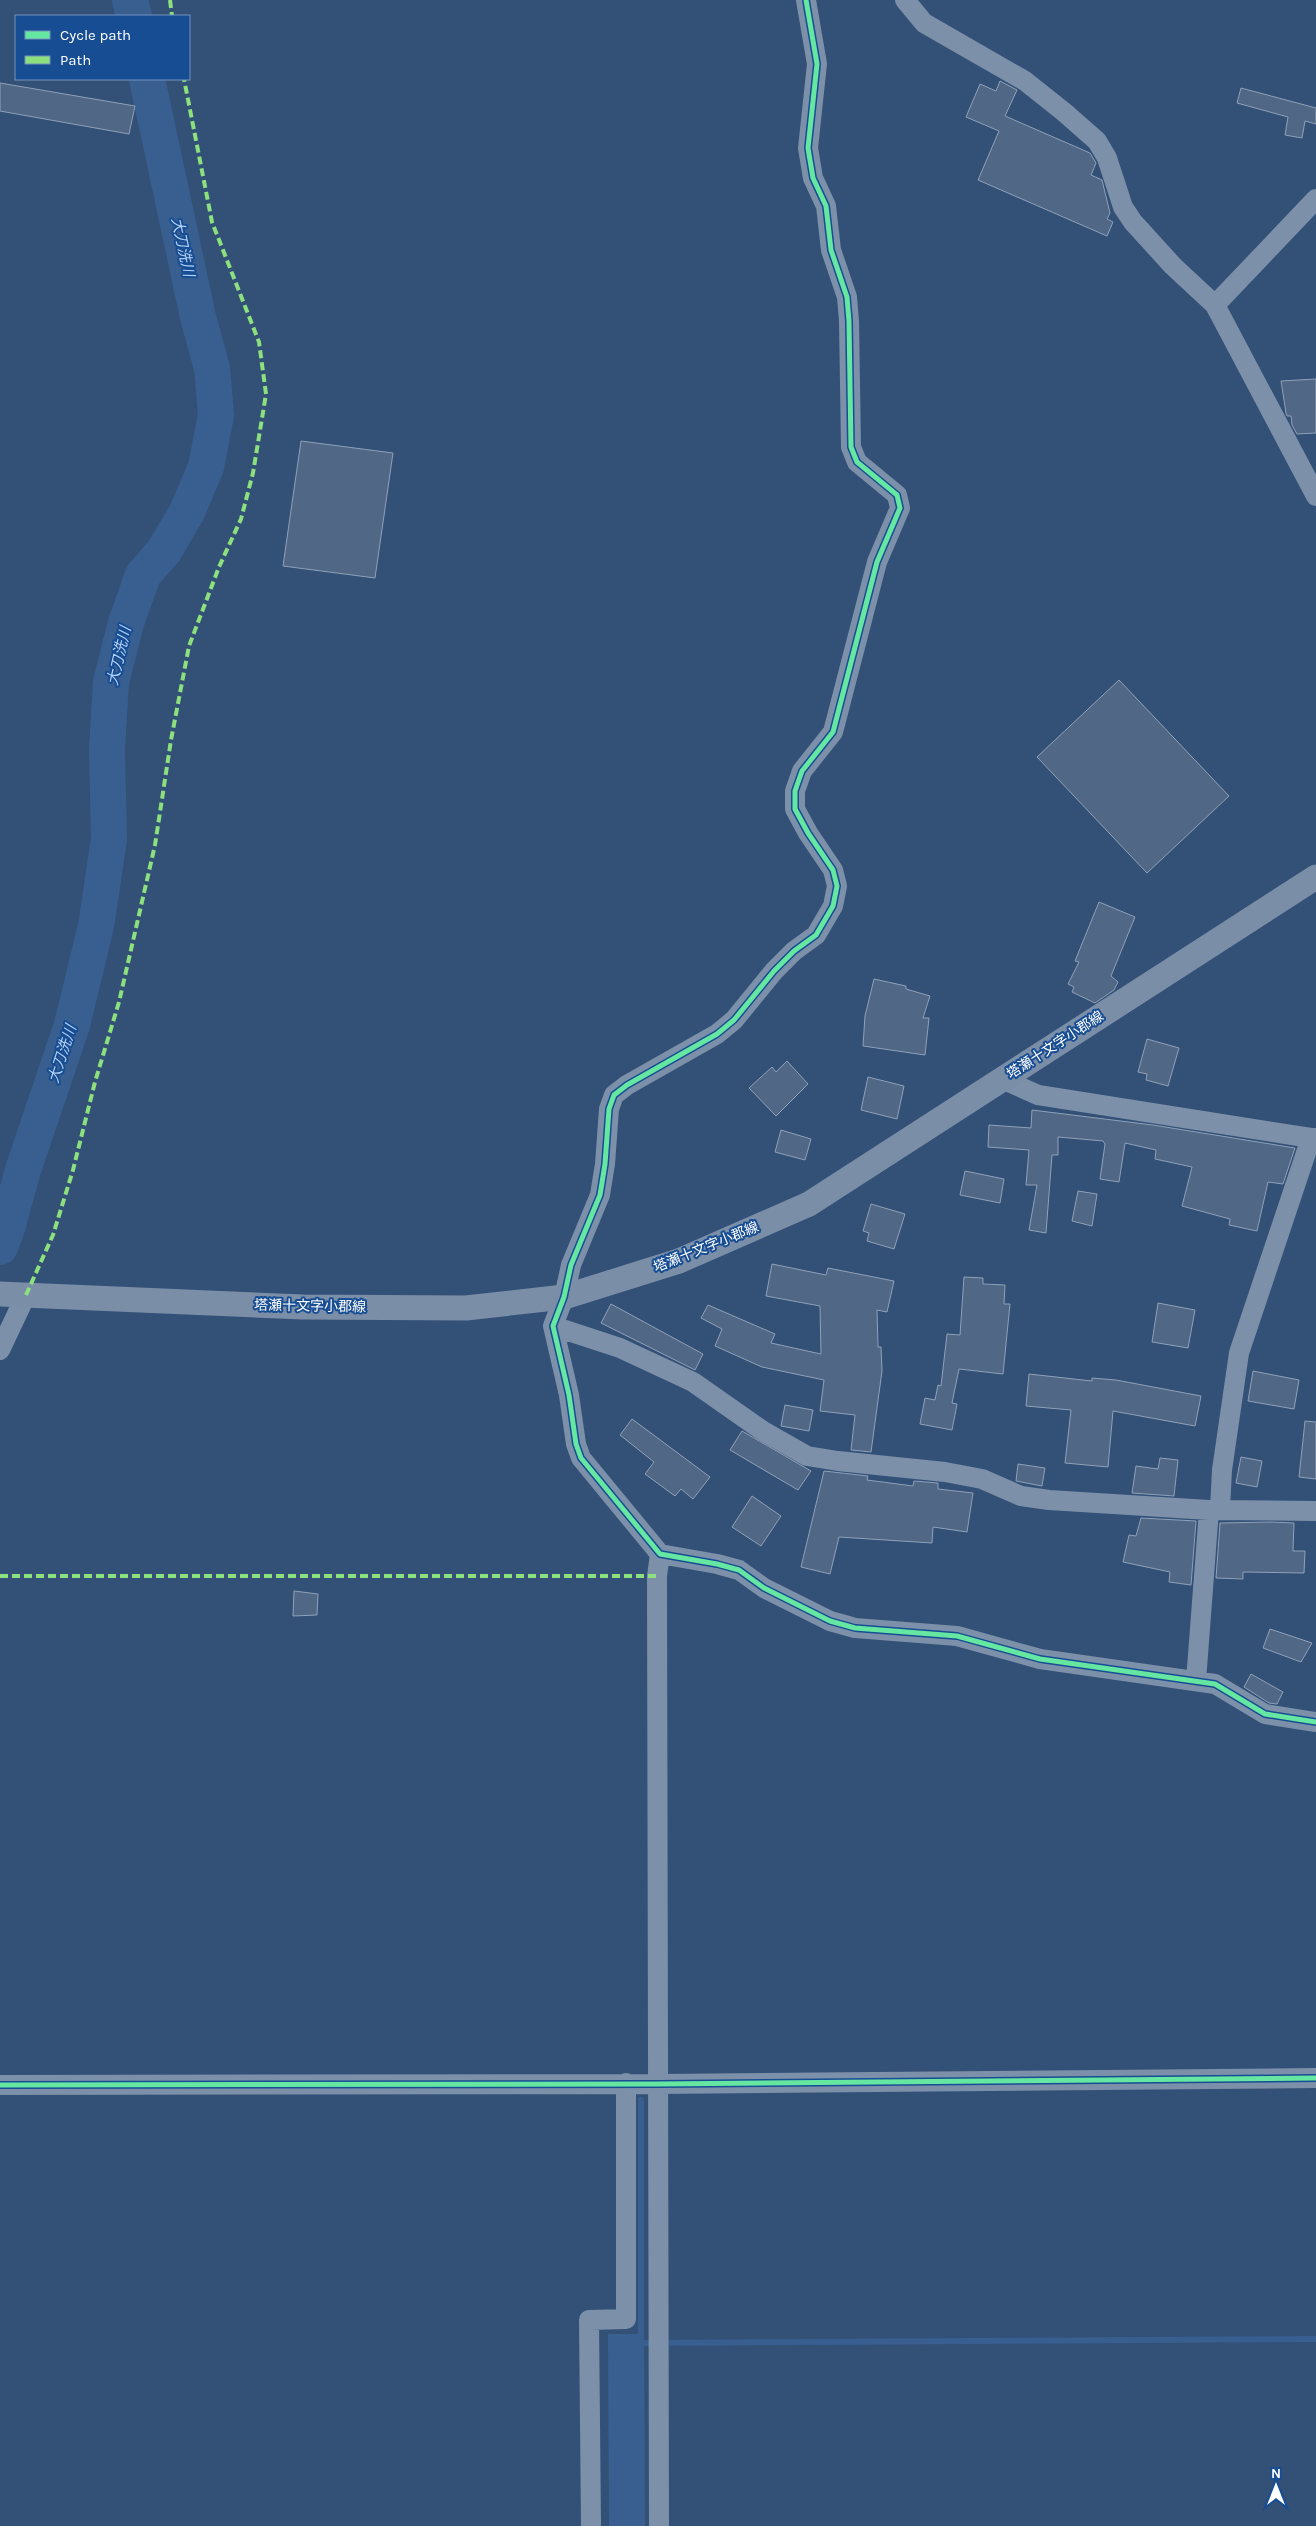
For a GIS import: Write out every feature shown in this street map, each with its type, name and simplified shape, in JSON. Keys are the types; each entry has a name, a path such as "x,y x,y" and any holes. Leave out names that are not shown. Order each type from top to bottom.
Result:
{"main road":[{"name":"塔瀬十文字小郡線","path":"13,1294 303,1307 447,1308 564,1297 679,1261 809,1204 1316,877"}],"street":[{"path":"806,0 817,64 808,148 813,178 826,206 831,250 847,297 851,447 857,462 897,495 900,508 876,562 833,732 802,770 795,791 795,809 808,833 833,870 838,886 833,906 816,935 794,951 774,971 734,1020 717,1034 627,1085 614,1095 609,1109 605,1164 600,1195 571,1265 564,1297 554,1326 569,1395 576,1444 581,1458 660,1554 717,1564 739,1570 764,1588 830,1620 855,1628 957,1636 1040,1659 1215,1684 1265,1714 1316,1722"},
{"path":"905,0 924,24 1025,81 1097,141 1108,158 1123,207 1133,222 1173,266 1215,305 1316,496"},
{"path":"1215,305 1316,199"},
{"path":"1002,1080 1038,1095 1314,1138 1240,1353 1214,1509 1196,1681"},
{"path":"0,1350 13,1294"},
{"path":"554,1326 620,1348 693,1382 763,1431 807,1456 838,1462 945,1472 982,1479 1021,1496 1049,1500 1214,1509 1316,1511"},
{"path":"659,2526 657,1576 660,1554"},
{"path":"0,2085 659,2084 1316,2078"},
{"path":"591,2526 589,2320 626,2319 626,2084"}],"water":[{"path":"608,2334 644,2334 645,2526 609,2526"}],"building":[{"path":"1000,81 1017,90 1005,116 1090,153 1096,163 1091,175 1102,180 1110,213 1107,219 1113,222 1107,236 978,180 999,131 966,117 980,84 996,91"},
{"path":"0,83 135,106 129,134 0,111"},
{"path":"1241,88 1316,108 1316,124 1305,121 1302,138 1285,135 1288,117 1237,103"},
{"path":"1316,379 1316,433 1297,434 1292,425 1291,416 1287,416 1286,413 1281,381"},
{"path":"301,441 393,453 375,578 283,566"},
{"path":"1119,680 1229,796 1147,873 1037,757"},
{"path":"1099,902 1135,917 1111,976 1118,982 1114,990 1095,1003 1072,992 1074,987 1068,984 1079,962 1075,961"},
{"path":"874,979 906,986 906,989 930,996 923,1018 929,1018 925,1055 863,1046 865,1016"},
{"path":"1147,1039 1179,1048 1168,1086 1146,1080 1147,1074 1138,1072"},
{"path":"787,1061 808,1084 776,1116 749,1088 772,1067 776,1072"},
{"path":"868,1077 904,1086 897,1119 861,1110"},
{"path":"1032,1110 1153,1125 1295,1148 1283,1184 1268,1182 1257,1231 1229,1225 1230,1219 1182,1206 1192,1167 1155,1159 1156,1150 1125,1143 1119,1182 1100,1179 1105,1144 1103,1141 1058,1137 1058,1155 1052,1155 1046,1233 1029,1230 1037,1185 1026,1185 1029,1150 988,1147 989,1125 1031,1128"},
{"path":"781,1130 811,1139 805,1160 775,1152"},
{"path":"965,1171 1004,1179 1000,1203 960,1195"},
{"path":"1078,1191 1097,1194 1092,1226 1072,1221"},
{"path":"871,1204 905,1214 894,1249 867,1241 869,1233 863,1231"},
{"path":"772,1264 826,1275 828,1268 894,1281 887,1312 877,1310 878,1347 881,1347 882,1371 871,1452 851,1450 855,1415 820,1411 824,1380 762,1367 715,1346 722,1329 701,1318 708,1305 775,1334 771,1343 821,1354 820,1306 766,1296"},
{"path":"964,1277 983,1278 983,1284 1005,1285 1004,1304 1010,1304 1003,1374 959,1369 952,1403 957,1404 952,1430 920,1424 925,1398 935,1400 938,1385 941,1386 947,1334 960,1335"},
{"path":"1158,1303 1195,1310 1188,1348 1152,1342"},
{"path":"611,1304 703,1354 695,1370 601,1323"},
{"path":"1253,1371 1299,1380 1294,1409 1248,1401"},
{"path":"1029,1374 1092,1381 1092,1378 1116,1380 1201,1396 1195,1426 1113,1411 1108,1467 1065,1463 1071,1410 1026,1406"},
{"path":"785,1405 813,1410 809,1431 781,1426"},
{"path":"632,1419 710,1477 693,1499 681,1489 675,1496 645,1474 654,1462 620,1435"},
{"path":"1305,1421 1316,1422 1316,1479 1299,1477"},
{"path":"742,1431 811,1471 798,1490 730,1450"},
{"path":"1241,1457 1262,1461 1257,1487 1236,1483"},
{"path":"1160,1458 1178,1460 1174,1496 1132,1493 1136,1466 1158,1469"},
{"path":"1018,1464 1045,1468 1042,1486 1016,1481"},
{"path":"824,1471 868,1476 867,1480 913,1486 914,1481 938,1483 938,1489 973,1493 967,1532 933,1527 932,1543 839,1537 830,1574 801,1567"},
{"path":"752,1496 781,1516 761,1546 732,1527"},
{"path":"1141,1518 1196,1521 1191,1585 1169,1582 1170,1572 1123,1562 1129,1535 1136,1536"},
{"path":"1220,1523 1294,1523 1293,1551 1305,1551 1304,1573 1243,1572 1243,1579 1216,1578"},
{"path":"294,1591 318,1594 317,1615 293,1616"},
{"path":"1270,1629 1312,1643 1301,1662 1263,1648"},
{"path":"1251,1674 1283,1692 1277,1704 1269,1703 1244,1687"}],"waterway":[{"name":"大刀洗川","path":"130,0 134,15"},
{"name":"大刀洗川","path":"0,1247 23,1170 72,1025 96,926 109,839 107,749 111,682 126,623 143,575 164,551 187,512 206,467 216,415 212,368 198,317 147,80"},
{"path":"641,2100 641,2341"},
{"path":"641,2343 1316,2339"}],"marked path":[{"path":"170,0 172,15"},
{"path":"26,1295 53,1235 73,1170 95,1082 119,1002 155,845 171,740 189,646 219,567 241,519 253,473 266,394 259,342 212,222 184,80"},
{"path":"0,1576 657,1576"}],"cycle path":[{"path":"806,0 817,64 808,148 813,178 826,206 831,250 847,297 851,447 857,462 897,495 900,508 877,562 833,732 802,771 795,791 795,809 808,833 833,870 837,886 833,906 816,935 794,951 774,971 734,1020 717,1034 627,1085 614,1095 609,1109 605,1164 600,1195 571,1265 564,1297 553,1326 569,1395 576,1444 581,1458 660,1554 717,1564 739,1570 764,1588 830,1621 855,1628 957,1636 1040,1659 1215,1684 1265,1714 1316,1722"},
{"path":"0,2085 659,2084 1316,2078"}]}
